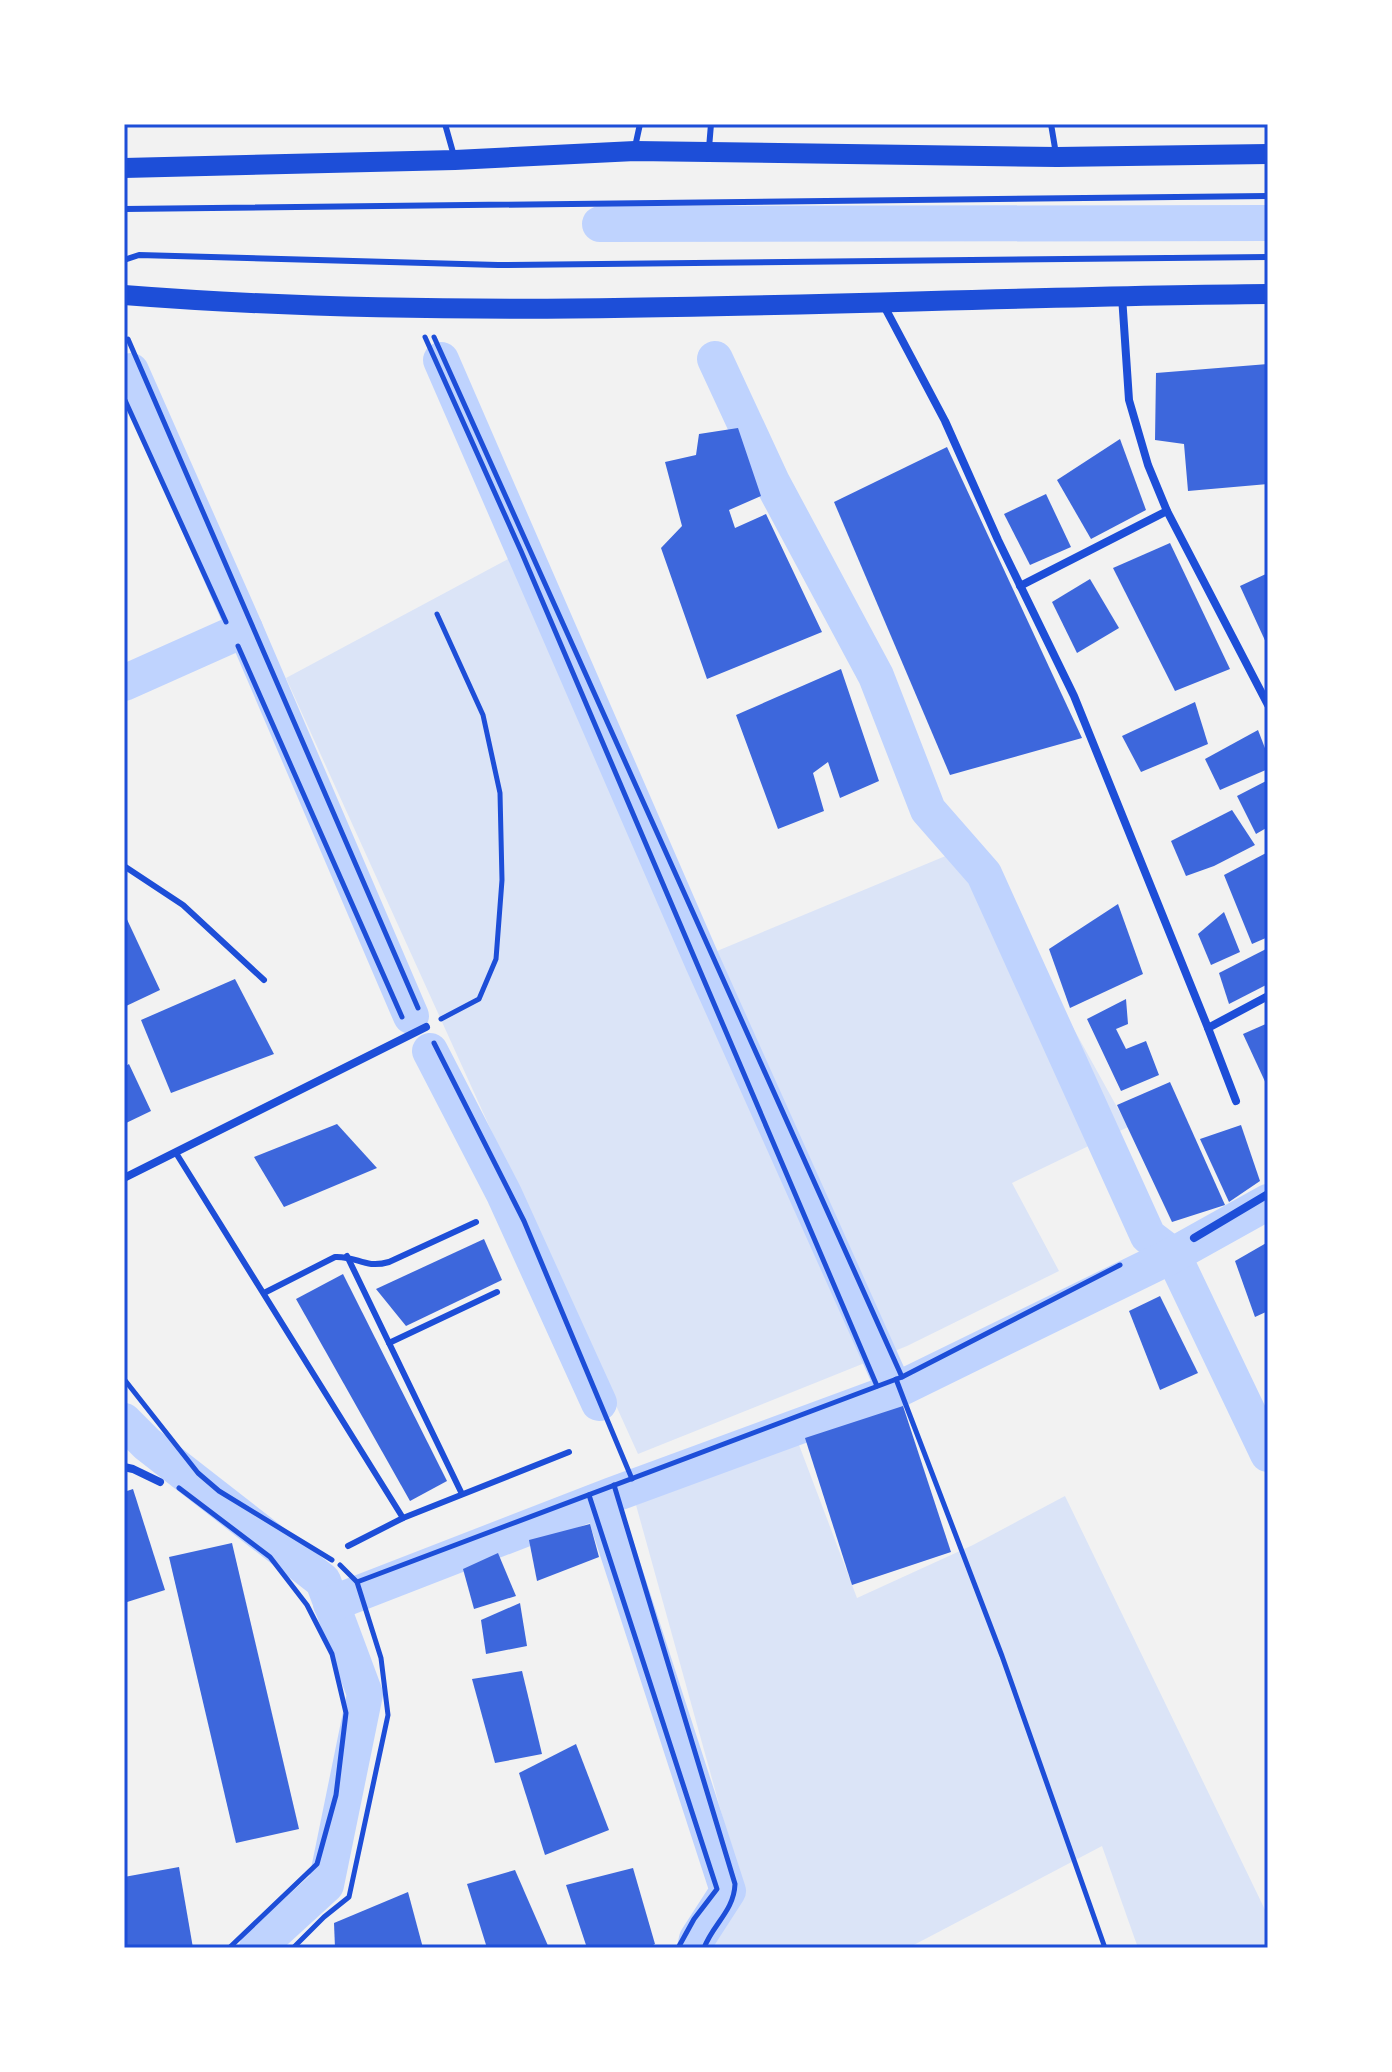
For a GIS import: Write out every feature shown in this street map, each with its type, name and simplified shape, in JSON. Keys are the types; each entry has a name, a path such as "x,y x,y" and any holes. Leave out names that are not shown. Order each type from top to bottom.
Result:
{"main road":[{"path":"124,168 455,160 635,151 1057,157 1268,154"},
{"path":"124,295 224,303 408,308 710,308 1122,295 1268,294"}],"street":[{"path":"1122,295 1129,400 1148,465 1167,511 1268,705"},
{"path":"883,303 945,421 1074,696 1236,1101"},
{"path":"1020,586 1167,511"},
{"path":"1208,1028 1268,996"},
{"path":"124,1178 426,1027"},
{"path":"1194,1238 1268,1194"},
{"path":"124,1467 160,1482"}],"lane":[{"path":"445,124 455,160"},
{"path":"635,151 640,124"},
{"path":"709,152 711,124"},
{"path":"1051,124 1057,157"},
{"path":"124,209 1268,196"},
{"path":"124,260 139,255 498,265 1268,257"},
{"path":"124,866 183,905 264,980"},
{"path":"176,1153 403,1518"},
{"path":"264,1293 335,1257 347,1256 374,1266 476,1222"},
{"path":"347,1256 462,1494"},
{"path":"389,1343 497,1292"},
{"path":"348,1546 403,1518 569,1452"}],"path":[{"path":"425,337 533,581 877,1386"},
{"path":"434,337 899,1378 1105,1948"},
{"path":"128,339 426,1027 524,1221 632,1479"},
{"path":"124,398 226,622"},
{"path":"426,1027 479,999 496,959 502,880 500,793 483,715 437,614"},
{"path":"238,646 403,1019 414,1034"},
{"path":"357,1582 899,1378 1120,1265"},
{"path":"124,1379 198,1473 219,1491 342,1566 357,1582 381,1658 388,1715 349,1897 293,1948"},
{"path":"173,1483 270,1557 307,1605 332,1654 346,1713 336,1795 317,1864 229,1948"},
{"path":"614,1485 735,1884 734,1900 704,1948"},
{"path":"589,1495 717,1889 694,1919 678,1948"}],"shaded area":[{"path":"527,549 705,956 972,845 1128,1127 1012,1183 1059,1271 907,1346 638,1454 286,678"},
{"path":"796,1437 857,1598 973,1545 1065,1496 1268,1916 1268,1948 1138,1948 1102,1846 908,1948 712,1948 744,1894 636,1505"}],"building":[{"path":"1268,364 1268,484 1188,491 1184,444 1155,440 1156,373"},
{"path":"738,428 761,496 729,510 735,528 766,514 822,632 707,679 661,548 682,526 665,462 696,455 699,434"},
{"path":"1120,439 1146,510 1091,539 1057,480"},
{"path":"947,447 1082,738 950,775 834,502"},
{"path":"1046,494 1071,547 1030,565 1004,514"},
{"path":"1170,543 1230,669 1175,691 1113,568"},
{"path":"1268,573 1268,647 1240,586"},
{"path":"1090,579 1119,628 1077,653 1052,602"},
{"path":"841,669 879,781 840,798 828,762 813,773 824,811 778,829 736,715"},
{"path":"1195,702 1208,744 1141,772 1122,736"},
{"path":"1258,730 1268,756 1268,769 1220,790 1205,759"},
{"path":"1268,780 1268,827 1256,834 1237,796"},
{"path":"1232,810 1255,845 1186,876 1171,841"},
{"path":"1268,852 1268,937 1252,944 1224,875"},
{"path":"1118,904 1143,974 1070,1008 1049,949"},
{"path":"1224,912 1240,952 1211,965 1198,934"},
{"path":"124,913 160,990 124,1007"},
{"path":"1268,948 1268,984 1229,1004 1219,973"},
{"path":"235,979 274,1054 171,1093 141,1020"},
{"path":"1126,999 1128,1024 1116,1029 1126,1049 1146,1041 1159,1075 1121,1091 1087,1019"},
{"path":"1268,1023 1268,1088 1243,1034"},
{"path":"129,1064 151,1111 124,1124 124,1067"},
{"path":"1170,1082 1225,1205 1172,1222 1117,1105"},
{"path":"337,1124 377,1168 284,1207 254,1157"},
{"path":"1241,1125 1260,1181 1229,1202 1200,1139"},
{"path":"484,1239 502,1280 406,1326 376,1289"},
{"path":"1268,1242 1268,1311 1255,1317 1235,1261"},
{"path":"343,1274 447,1481 410,1501 296,1299"},
{"path":"1160,1296 1198,1373 1160,1390 1129,1311"},
{"path":"903,1406 951,1552 852,1585 805,1438"},
{"path":"133,1489 165,1590 124,1603 124,1492"},
{"path":"590,1524 599,1557 537,1581 529,1540"},
{"path":"232,1543 299,1829 236,1843 169,1557"},
{"path":"498,1553 516,1596 474,1609 463,1569"},
{"path":"520,1603 527,1646 486,1654 481,1620"},
{"path":"522,1671 542,1754 495,1763 472,1679"},
{"path":"576,1744 609,1830 545,1855 519,1773"},
{"path":"179,1867 193,1948 124,1948 124,1877"},
{"path":"633,1868 655,1944 648,1948 587,1948 566,1885"},
{"path":"515,1870 549,1948 487,1948 467,1884"},
{"path":"408,1892 423,1948 335,1948 334,1923"}],"waterway":[{"path":"600,224 1268,223"},
{"path":"715,359 772,482 876,676 928,810 984,874 1148,1236 1173,1255 1268,1454"},
{"path":"441,360 703,963 895,1391"},
{"path":"131,371 411,1016"},
{"path":"124,683 245,629"},
{"path":"430,1051 504,1194 599,1403"},
{"path":"331,1604 612,1495 895,1391 1173,1255 1268,1202"},
{"path":"124,1421 147,1444 323,1581 365,1694 326,1885 257,1948"},
{"path":"601,1500 728,1891 697,1939 695,1948"}]}
